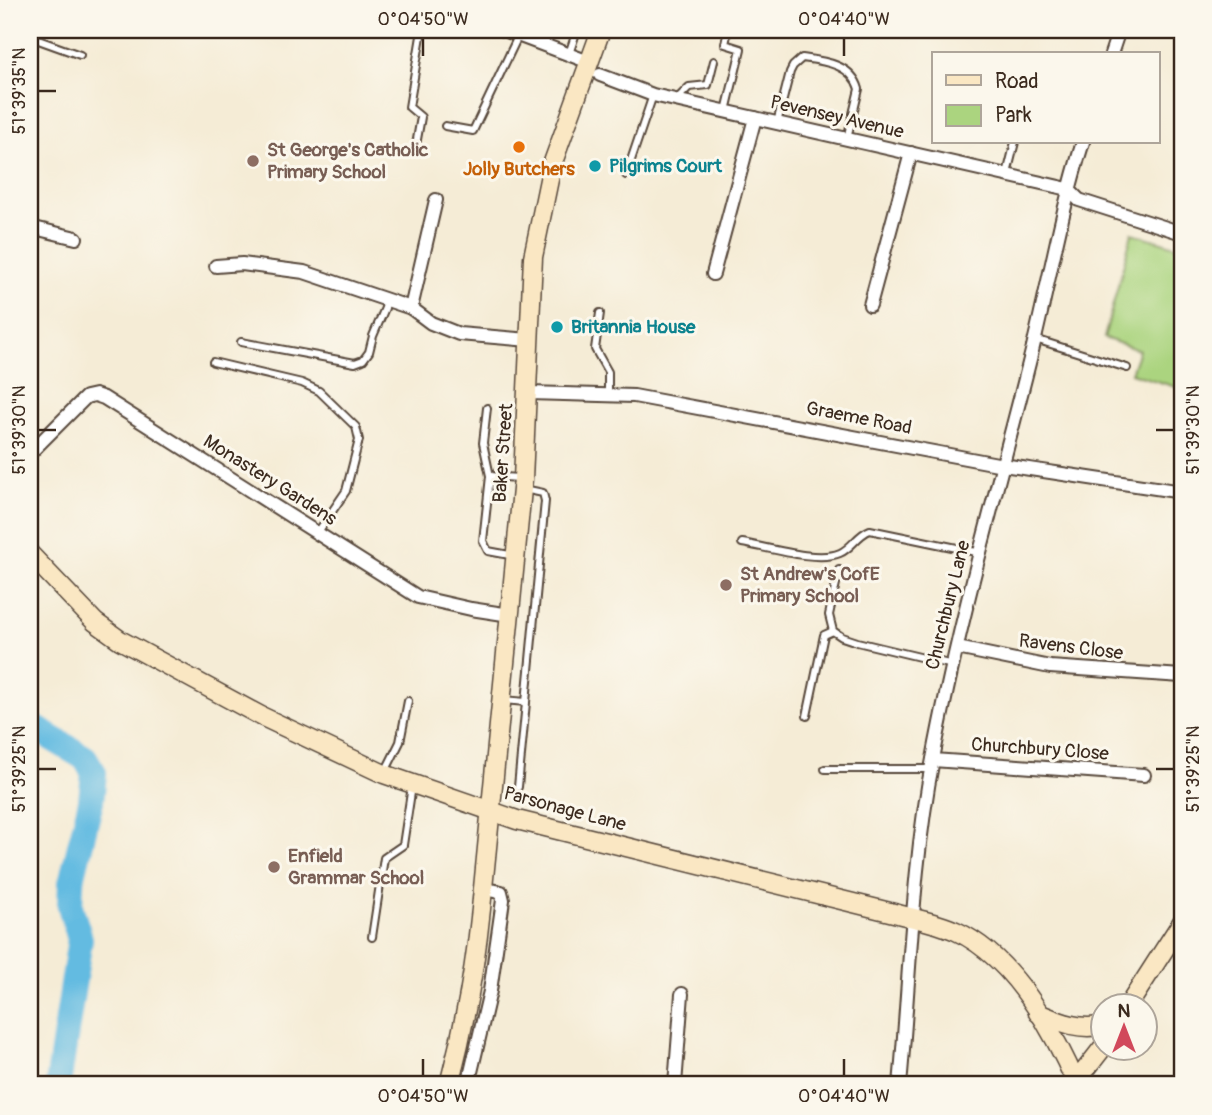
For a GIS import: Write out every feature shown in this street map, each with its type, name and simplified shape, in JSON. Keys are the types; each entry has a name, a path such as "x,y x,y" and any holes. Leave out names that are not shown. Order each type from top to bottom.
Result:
{"street":[{"name":"Pevensey Avenue","path":"504,30 520,33 569,54 653,95 1068,189 1079,200 1182,233"},
{"name":"Baker Street","path":"468,1085 475,963 523,484 530,294 540,218 552,165 595,69 601,30"},
{"path":"1112,52 1119,30"},
{"path":"713,274 755,118"},
{"name":"Churchbury Lane","path":"900,1085 914,918 932,765 957,648 1035,339 1068,189 1082,144"},
{"path":"870,305 911,153"},
{"path":"411,308 436,200"},
{"path":"30,227 76,238"},
{"path":"215,266 242,264 304,272 411,308 431,323 459,334 529,340"},
{"name":"Graeme Road","path":"528,393 634,396 1003,465 1182,492"},
{"name":"Monastery Gardens","path":"30,453 86,397 95,395 104,398 418,597 510,615"},
{"name":"Parsonage Lane","path":"30,554 95,622 120,640 261,716 384,774 490,811 575,835 914,918 956,931 974,941 1008,970 1059,1045 1077,1084"},
{"name":"Ravens Close","path":"957,648 1049,667 1182,676"},
{"name":"Churchbury Close","path":"932,765 1144,775"},
{"path":"1137,992 1182,922"},
{"path":"675,1085 682,994"},
{"path":"1038,1013 1090,1028"},
{"name":"Baker Street","path":"449,1085 472,1030"},
{"path":"1077,1084 1093,1062"}],"lane":[{"path":"416,145 421,117 409,107 422,30"},
{"path":"569,54 577,30"},
{"path":"726,111 741,48 725,44 728,30"},
{"path":"444,126 473,131 520,33"},
{"path":"30,37 80,55"},
{"path":"777,123 793,66 802,58 822,61 849,72 857,81 859,89 848,139"},
{"path":"676,100 689,87 708,85 715,61"},
{"path":"626,175 653,95"},
{"path":"1007,174 1014,144"},
{"path":"241,342 332,361 355,363 363,360 369,352 386,299"},
{"path":"600,313 596,349 608,372 608,394"},
{"path":"1035,339 1127,368"},
{"path":"213,362 302,383 319,391 356,427 359,440 346,491 317,533"},
{"path":"487,408 483,443 490,476 483,541 485,547 496,554 516,556"},
{"path":"490,476 523,484 543,493 545,501 518,787"},
{"path":"741,542 817,556 833,556 844,552 861,534 870,530 981,553"},
{"path":"839,570 829,615 833,631 842,638 953,665"},
{"path":"807,716 824,635 833,631"},
{"path":"501,700 526,702"},
{"path":"384,774 400,742 408,701"},
{"path":"825,769 932,765"},
{"path":"372,937 384,858 403,845 412,784"}],"green space":[{"path":"1132,233 1182,248 1182,389 1131,373 1139,350 1104,338"}],"waterway":[{"path":"30,725 85,758 94,773 91,801 71,883 70,906 80,939 58,1085"}],"place":[{"name":"Jolly Butchers","path":"519,147"},
{"name":"St George's Catholic Primary School","path":"253,161"},
{"name":"Pilgrims Court","path":"595,166"},
{"name":"Britannia House","path":"557,327"},
{"name":"St Andrew's CofE Primary School","path":"726,585"},
{"name":"Enfield Grammar School","path":"274,867"}]}
